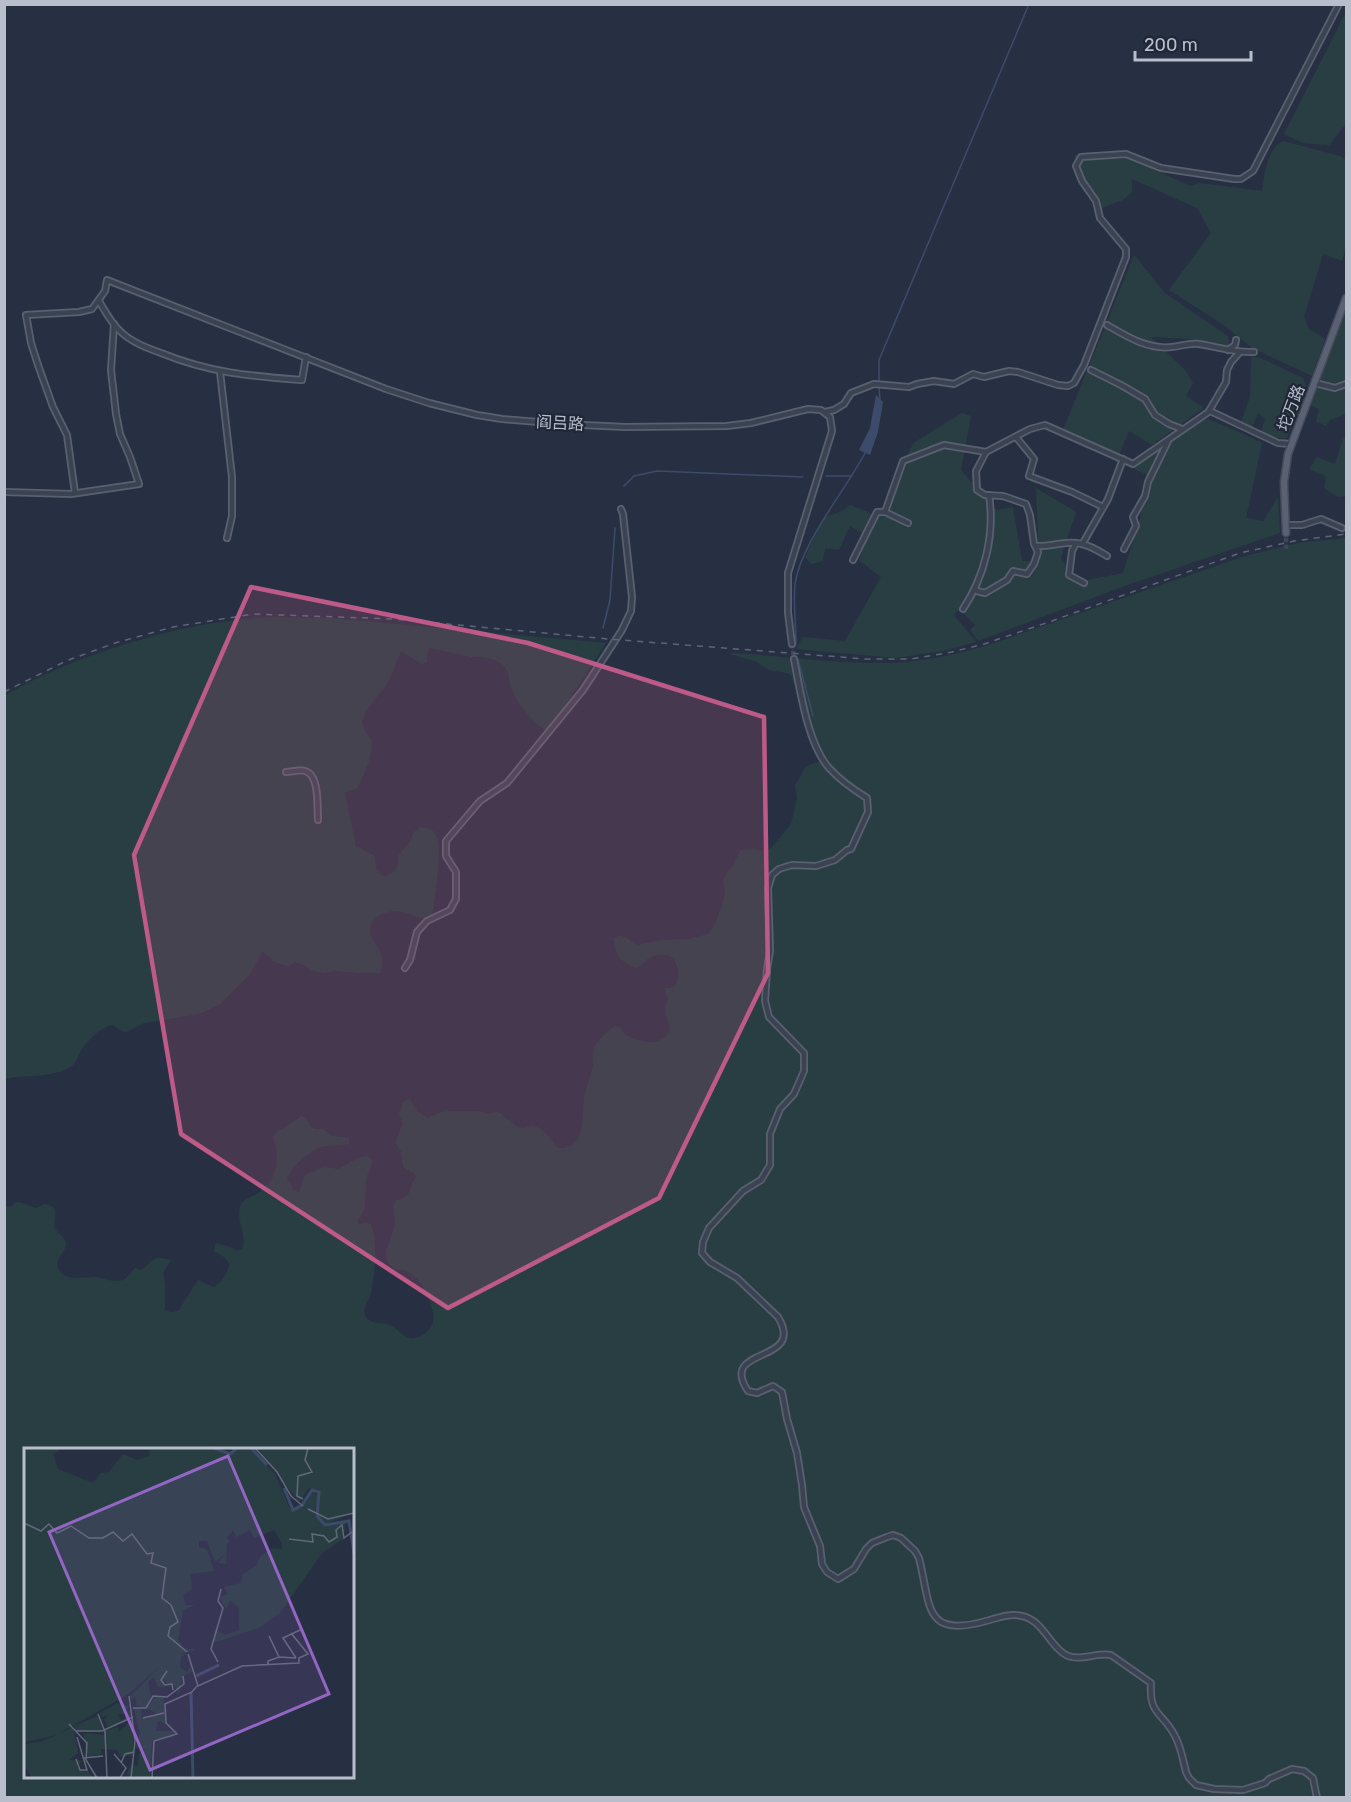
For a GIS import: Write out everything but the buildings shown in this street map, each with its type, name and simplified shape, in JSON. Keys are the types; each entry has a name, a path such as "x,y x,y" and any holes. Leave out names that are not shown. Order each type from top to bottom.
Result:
{"main road":[{"name":"坨万路","path":"1286,533 1284,475 1291,444 1347,298"}],"street":[{"path":"792,644 788,613 788,573 832,431 831,420 825,412 844,404 851,393 874,384 909,387 934,381 954,384 973,374 984,377 1009,371 1058,385 1068,386 1074,383 1083,366 1126,257 1126,249 1100,218 1096,201 1082,181 1076,166 1081,156 1126,154 1161,168 1226,178 1240,179 1247,176 1253,171 1268,143 1339,4"},
{"name":"阎吕路","path":"99,300 105,291 107,280 406,396 477,415 502,419 626,427 720,426 752,423 808,409 825,412"},
{"path":"75,493 68,435 53,407 38,365 26,315 79,312 92,309 99,300 114,324 128,338 201,368 220,372 302,380 306,357"},
{"path":"4,492 75,493 139,484 120,434 116,414 111,370 114,324"},
{"path":"1107,325 1154,347 1172,347 1186,343 1239,352 1254,352"},
{"path":"1228,350 1235,345 1236,340"},
{"path":"975,588 985,593 1007,580 1013,572 1027,574 1038,552 1034,544 1026,504 1003,495 988,495 977,490 976,471 986,452 1030,429 1045,425 1133,464 1209,411 1226,382 1227,370 1231,362 1239,352"},
{"path":"1091,370 1145,399 1155,415 1182,429"},
{"path":"220,372 232,477 232,516 226,538"},
{"path":"1315,383 1335,388 1347,384"},
{"path":"1209,411 1278,443 1291,444"},
{"path":"1016,437 1034,459 1029,476 1072,492 1103,507"},
{"path":"1124,549 1136,526 1133,517 1145,496 1148,482 1170,439"},
{"path":"885,512 903,461 944,445 986,452"},
{"path":"1083,543 1103,507 1123,459"},
{"path":"963,609 984,565 992,513 988,495"},
{"path":"405,968 410,960 417,932 427,921 450,910 456,899 456,872 446,856 446,841 480,801 507,783 550,732 600,665 631,611 632,597 621,509"},
{"path":"853,560 877,512 885,512 908,523"},
{"path":"1286,525 1302,525 1321,519 1342,528"},
{"path":"1076,543 1072,551 1069,575 1084,583"},
{"path":"1036,546 1083,543 1107,556"},
{"path":"794,659 812,737 828,768 852,789 867,798 868,812 851,849 835,860 816,866 792,865 778,869 772,876 768,888 770,951 765,1001 769,1017 804,1053 804,1071 794,1094 780,1109 770,1134 770,1165 761,1180 743,1191 709,1228 703,1242 702,1253 710,1262 737,1278 782,1323 784,1330 781,1344 748,1360 741,1373 742,1383 748,1391 757,1393 773,1386 782,1392 797,1453 804,1507 820,1546 822,1563 827,1572 838,1579 854,1569 872,1543 893,1535 901,1538 919,1558 932,1611 944,1625 962,1626 1010,1615 1023,1616 1038,1625 1067,1656 1074,1658 1111,1655 1151,1683 1150,1699 1155,1711 1175,1736 1186,1772 1196,1785 1214,1789 1243,1790 1265,1784 1269,1779 1292,1769 1300,1769 1312,1778 1317,1797"},
{"path":"286,772 305,771 314,777 317,789 318,820"}],"highlighted area":[{"path":"251,587 528,643 764,717 768,973 659,1198 448,1308 181,1134 134,855"}],"green space":[{"path":"1346,12 1346,124 1329,145 1303,143 1284,134"},
{"path":"1283,141 1340,156 1346,160 1346,250 1342,261 1323,254 1304,317 1309,329 1325,339 1312,376 1252,348 1225,326 1169,290 1211,233 1197,208 1132,179 1132,192 1123,200 1101,208 1082,176 1075,155 1118,154 1191,186 1199,183 1262,191 1270,156 1277,145"},
{"path":"1134,255 1165,293 1229,337 1229,345 1224,348 1189,339 1151,337 1185,370 1193,383 1186,396 1204,408 1152,445 1129,431 1119,455 1063,430"},
{"path":"1346,303 1346,381 1338,384 1318,379"},
{"path":"1251,357 1261,358 1303,378 1306,385 1287,438 1261,432 1265,418 1258,413 1252,428 1241,422 1250,397"},
{"path":"1315,387 1337,392 1346,388 1346,414 1330,420 1326,426 1316,421 1319,409 1307,404"},
{"path":"962,413 971,416 961,470 996,510 1013,507 1022,561 1039,561 1036,488 1076,512 1061,558 1077,582 1123,573 1140,519 1146,474 1132,468 1194,423 1207,419 1262,443 1246,518 1263,521 1278,497 1280,533 1130,584 978,641 970,630 975,625 959,609 954,615 976,642 943,651 895,658 796,649 803,637 845,641 881,577 859,560 867,536 850,526 839,550 825,548 823,561 811,564 805,557 823,518 842,511 850,505 878,516 884,514 910,449 915,442"},
{"path":"1346,438 1346,496 1338,497 1324,488 1326,476 1309,469 1317,457 1335,464 1343,439"},
{"path":"1346,538 1346,1797 5,1798 5,1207 19,1202 36,1208 45,1204 53,1207 55,1229 66,1242 57,1266 66,1276 120,1281 136,1267 138,1270 143,1269 155,1259 171,1260 163,1273 165,1310 178,1311 198,1280 213,1287 224,1277 230,1264 214,1251 216,1243 231,1247 236,1251 242,1249 244,1239 239,1218 241,1204 270,1182 277,1161 273,1138 277,1132 302,1116 315,1129 323,1129 333,1136 349,1138 349,1144 323,1146 316,1149 295,1166 287,1180 293,1190 299,1192 305,1175 324,1167 338,1169 358,1158 367,1156 372,1159 366,1179 365,1209 358,1220 359,1225 371,1224 375,1241 374,1276 371,1293 364,1310 365,1315 373,1322 393,1326 406,1337 419,1337 428,1331 433,1322 433,1312 428,1299 416,1278 390,1265 386,1253 394,1227 395,1201 408,1195 416,1177 403,1167 401,1151 395,1143 403,1123 399,1115 403,1102 410,1099 417,1111 427,1118 449,1111 501,1113 518,1128 536,1126 558,1148 574,1143 583,1122 584,1097 593,1065 592,1055 599,1041 615,1026 620,1027 625,1035 649,1042 660,1040 670,1031 665,1011 668,999 664,988 676,985 678,973 675,962 670,956 656,955 636,968 619,957 614,938 620,936 637,945 662,940 689,939 708,934 715,924 722,905 725,893 723,880 740,850 770,849 791,824 797,798 795,785 806,767 822,761 791,675 769,670 757,662 730,654 863,663 910,662 938,658 994,643 1245,556 1298,543"},
{"path":"270,617 329,618 606,643 563,709 566,714 550,735 519,704 507,671 500,663 486,658 430,648 427,662 422,664 401,651 389,681 367,710 362,722 372,741 370,759 358,788 345,793 356,846 375,856 376,870 381,875 386,876 395,871 398,856 409,843 414,832 421,827 431,829 437,836 438,863 432,915 425,919 394,911 379,916 372,923 370,933 382,956 380,973 311,971 306,966 295,962 288,966 274,962 263,951 251,973 219,1005 199,1014 144,1023 126,1032 113,1025 108,1026 91,1039 75,1063 67,1069 50,1074 5,1079 4,696 64,666 144,639 215,623"}],"water":[{"path":"876,395 883,402 878,432 870,455 859,450 870,428"}],"waterway":[{"path":"879,382 879,360 1029,4"},
{"path":"879,387 880,400"},
{"path":"796,644 794,591 799,568 825,517 865,453"},
{"path":"624,486 634,476 657,471 803,477"},
{"path":"826,476 852,476"},
{"path":"603,628 610,600 615,528"},
{"path":"798,659 813,716"}],"tunnel":[{"path":"1286,533 1286,549"},
{"path":"792,644 794,659"}],"railway":[{"path":"4,692 66,661 115,643 173,627 253,614 394,619 608,639 866,659 911,659 984,644 1240,553 1294,541 1346,534"}]}
